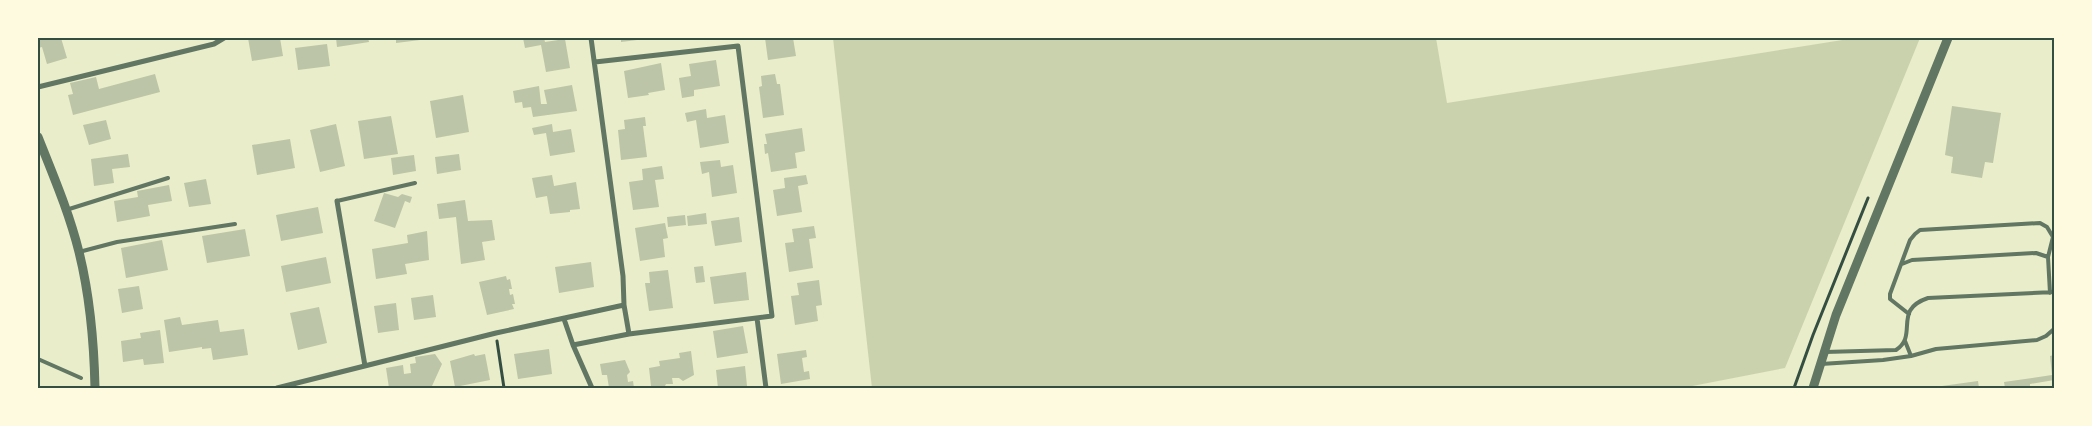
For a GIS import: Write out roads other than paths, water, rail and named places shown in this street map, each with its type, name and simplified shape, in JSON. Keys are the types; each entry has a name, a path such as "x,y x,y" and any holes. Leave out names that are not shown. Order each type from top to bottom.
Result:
{"street":[{"path":"38,87 214,44 224,38"},
{"path":"591,38 624,276 624,305 629,334"},
{"path":"1813,388 1840,306 1948,38"},
{"path":"573,345 629,334 772,316 738,46 595,62"},
{"path":"38,137 66,210 79,252 89,305 95,388"},
{"path":"337,201 365,366"},
{"path":"278,388 496,333 624,305"},
{"path":"757,318 766,388"},
{"path":"564,319 592,388"}],"lane":[{"path":"66,210 168,178"},
{"path":"337,201 415,183"},
{"path":"1908,314 1890,299 1910,240 1920,230 2028,222 2040,223 2052,233 2054,237 2053,244 2048,257 2052,292 1928,298 1917,302 1911,307 1908,314 1905,341 1911,356"},
{"path":"79,252 117,242 235,224"},
{"path":"1901,265 1912,260 2036,253 2048,257"},
{"path":"1821,364 1911,356 1936,349 2037,340 2046,336 2054,329"},
{"path":"1825,352 1886,352 1896,350 1905,341"},
{"path":"38,359 81,378"}]}
